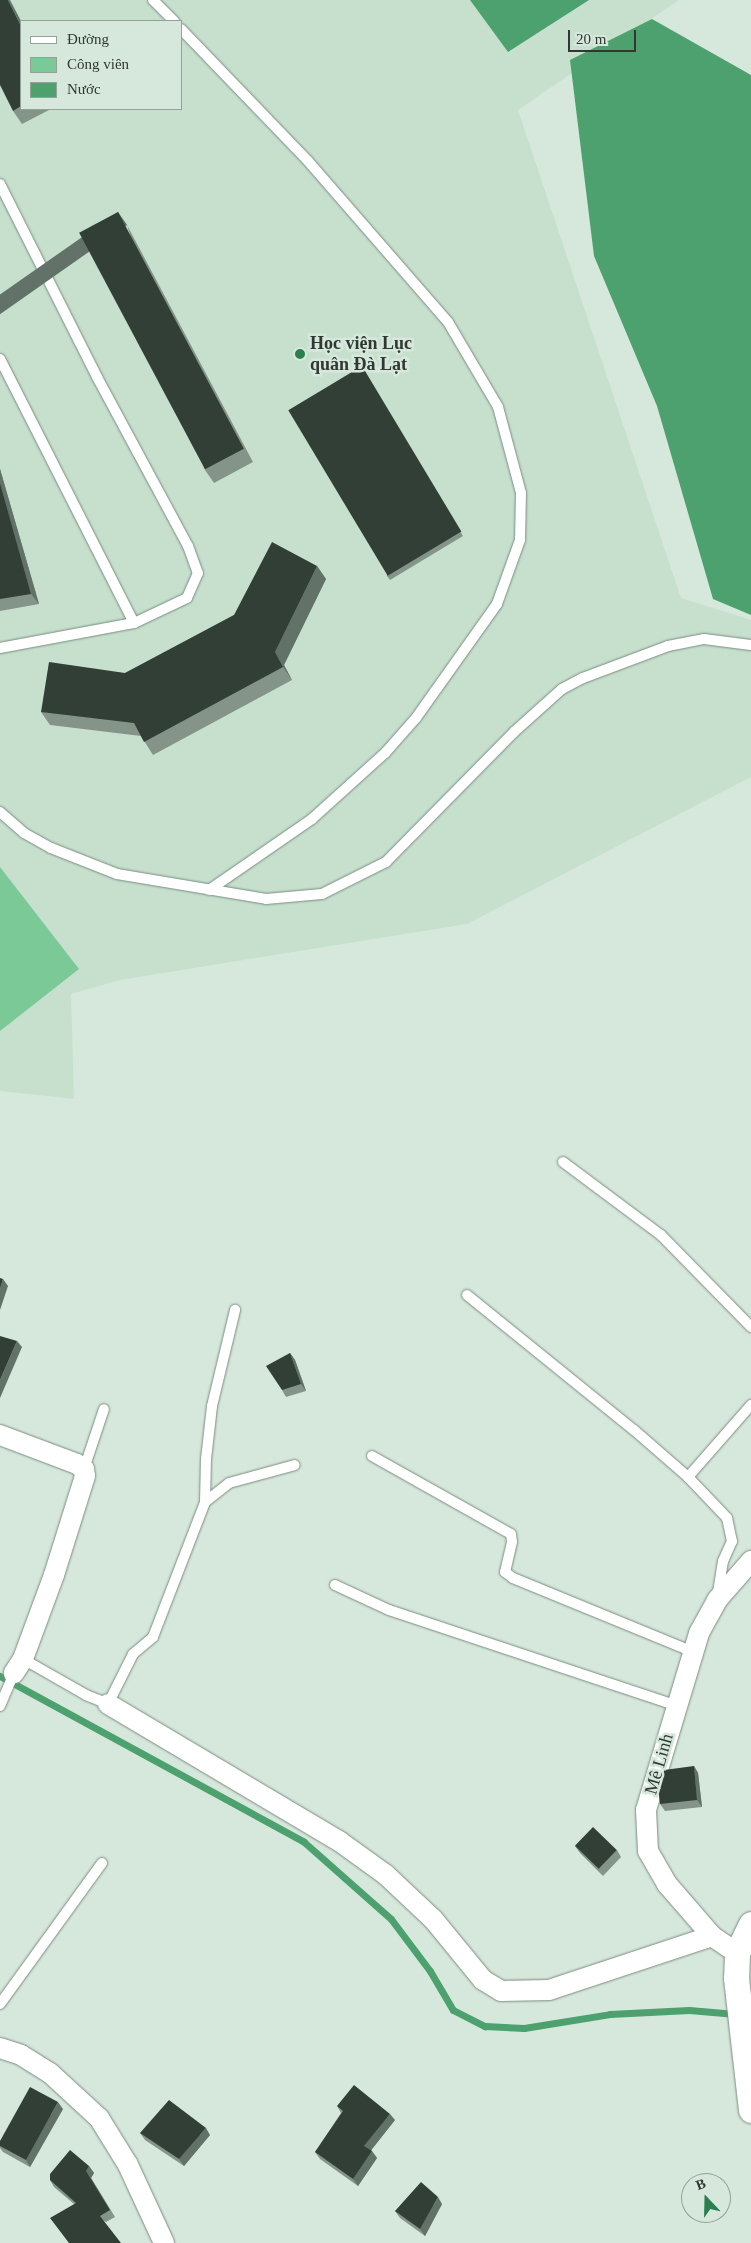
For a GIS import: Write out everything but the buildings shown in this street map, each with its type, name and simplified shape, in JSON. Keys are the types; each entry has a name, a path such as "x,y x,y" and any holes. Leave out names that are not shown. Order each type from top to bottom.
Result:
{"street":[{"path":"0,1435 66,1459 84,1469 82,1486 54,1575 19,1666"},
{"name":"Mê Linh","path":"737,1953 712,1936 666,1884 648,1851 646,1810 691,1651 717,1600 751,1561"},
{"path":"108,1704 339,1841 385,1874 433,1919 484,1980 501,1991 549,1990 712,1936"},
{"path":"751,1924 737,1953 736,1978 751,2110"},
{"path":"0,2048 21,2055 50,2073 99,2118 128,2165 164,2243"}],"lane":[{"path":"153,0 173,20"},
{"path":"182,30 308,161 448,322 498,407 521,493 520,540 497,604 416,718 385,753 312,820 209,890"},
{"path":"0,184 97,378 188,546 198,573 187,598 134,623 0,648"},
{"path":"0,359 134,623"},
{"path":"0,812 24,833 78,861 117,874 266,899 292,899 322,894 356,879 386,862 514,732 562,690 583,678 668,646 704,639 751,644"},
{"path":"563,1162 661,1235 751,1327"},
{"path":"467,1296 572,1378 688,1477 727,1518 732,1533 720,1574 717,1600"},
{"path":"1,1703 19,1666 108,1704 133,1654 153,1637 205,1502 206,1458 212,1406 235,1310"},
{"path":"688,1477 751,1405"},
{"path":"84,1469 104,1409"},
{"path":"372,1456 511,1534 512,1542 505,1572 513,1578 691,1651"},
{"path":"205,1502 229,1483 295,1465"},
{"path":"335,1585 389,1610 675,1705"},
{"path":"0,2004 102,1863"}],"shaded area":[{"name":"Học viện Lục quân Đà Lạt","path":"0,0 679,0 518,110 681,598 751,620 751,777 467,924 120,980 71,994 74,1099 0,1091"}],"green space":[{"path":"0,867 79,969 0,1031"}],"water":[{"path":"470,0 589,0 508,52"},
{"path":"652,19 751,75 751,615 713,599 657,406 594,256 570,60"}],"waterway":[{"path":"0,1676 304,1842 391,1919 430,1971 453,2010 485,2026 524,2028 610,2014 689,2010 736,2014"}],"place":[{"name":"Học viện Lục quân Đà Lạt","path":"300,354"}]}
